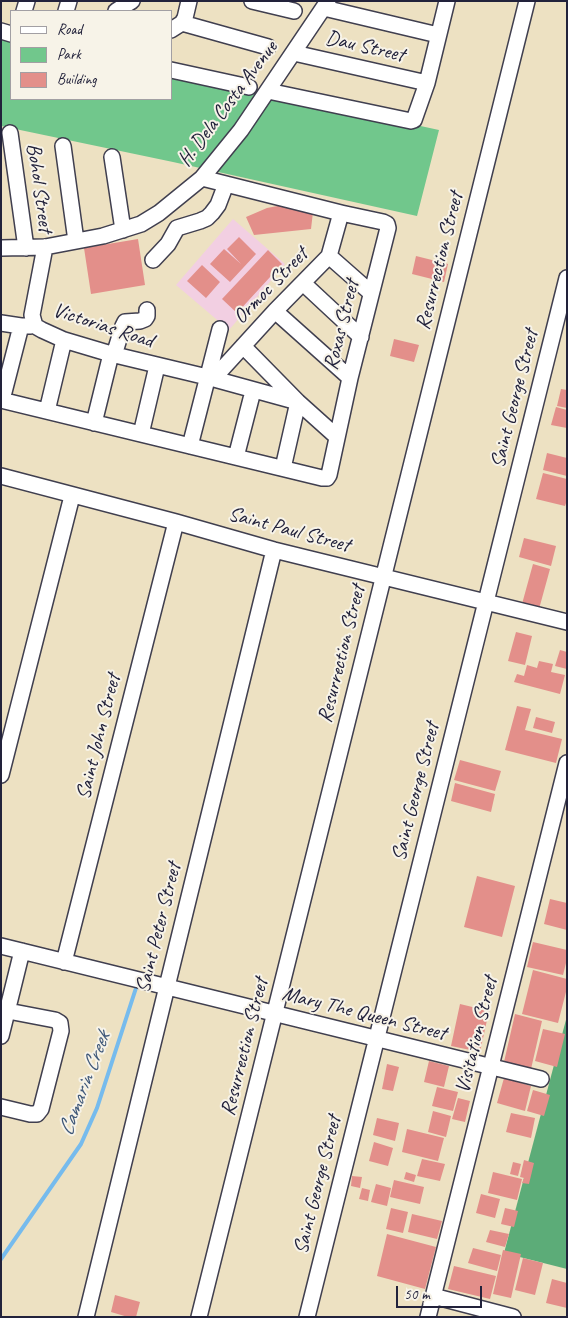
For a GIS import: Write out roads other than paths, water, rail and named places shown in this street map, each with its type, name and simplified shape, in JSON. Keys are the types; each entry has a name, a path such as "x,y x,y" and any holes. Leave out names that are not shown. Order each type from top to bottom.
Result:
{"street":[{"path":"118,10 132,1"},
{"path":"176,27 185,18 189,1"},
{"path":"252,1 294,11"},
{"path":"268,91 411,121 414,120 427,83 447,1"},
{"name":"Resurrection Street","path":"199,1317 527,1"},
{"path":"326,4 438,35"},
{"name":"H. Dela Costa Avenue","path":"1,248 45,247 76,241 141,224 159,213 202,178 241,130 326,4"},
{"path":"176,27 268,47"},
{"name":"Dau Street","path":"294,53 427,83"},
{"path":"172,70 250,87"},
{"name":"Bohol Street","path":"10,133 26,248"},
{"path":"63,146 76,241"},
{"path":"112,157 123,230"},
{"path":"202,178 341,213"},
{"path":"153,260 163,250 177,228 207,218 212,213 218,205 226,184"},
{"name":"Roxas Street","path":"283,468 322,478 327,478 329,475 350,378 388,228 387,224 383,222 341,213"},
{"name":"Ormoc Street","path":"210,378 329,256 341,213"},
{"name":"Victorias Road","path":"45,247 32,315 28,326 64,340 113,355 210,378 298,402"},
{"path":"329,256 371,293"},
{"name":"Saint George Street","path":"307,1317 567,278"},
{"path":"303,283 361,337"},
{"path":"94,423 123,326 125,322 145,319 147,310"},
{"path":"275,311 350,378"},
{"path":"1,323 28,326 1,400 283,468 298,402"},
{"path":"190,446 210,378 220,329"},
{"path":"47,411 64,340"},
{"path":"243,346 298,402 337,437"},
{"path":"141,434 157,366"},
{"path":"236,457 253,391"},
{"name":"Saint Paul Street","path":"1,476 274,550 567,622"},
{"path":"1,775 72,496"},
{"name":"Saint John Street","path":"64,962 176,522"},
{"name":"Saint Peter Street","path":"86,1317 274,550"},
{"name":"Visitation Street","path":"428,1317 567,764"},
{"name":"Mary The Queen Street","path":"1,946 541,1079"},
{"path":"1,1036 22,951"},
{"path":"1,1107 30,1114 37,1114 41,1109 61,1031 60,1023 55,1020 8,1011"},
{"path":"433,1296 513,1317"}],"waterway":[{"name":"Camarin Creek","path":"1,1259 81,1144 97,1108 136,988"}]}
